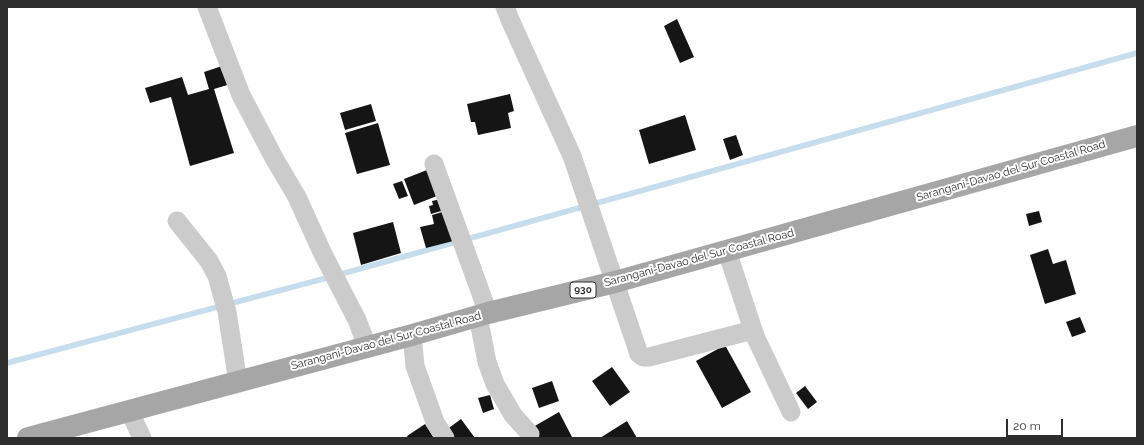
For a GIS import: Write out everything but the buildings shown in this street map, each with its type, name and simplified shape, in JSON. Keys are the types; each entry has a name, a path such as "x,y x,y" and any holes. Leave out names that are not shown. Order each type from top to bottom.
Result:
{"main road":[{"name":"Sarangani-Davao del Sur Coastal Road","path":"28,438 412,335 483,314 615,282 1137,136"}],"street":[{"path":"207,7 241,95 274,158 297,197 322,252 357,320 367,346"},
{"path":"505,7 567,145 639,354 643,357 649,357 753,330"},
{"path":"434,164 483,314 487,362 495,384 513,415 530,434"},
{"path":"177,221 210,261 217,276 227,312 238,382"},
{"path":"727,251 756,338 791,412"},
{"path":"412,335 415,366 435,422 445,438"},
{"path":"129,410 142,438"}],"waterway":[{"path":"7,363 334,276 1137,53"}]}
